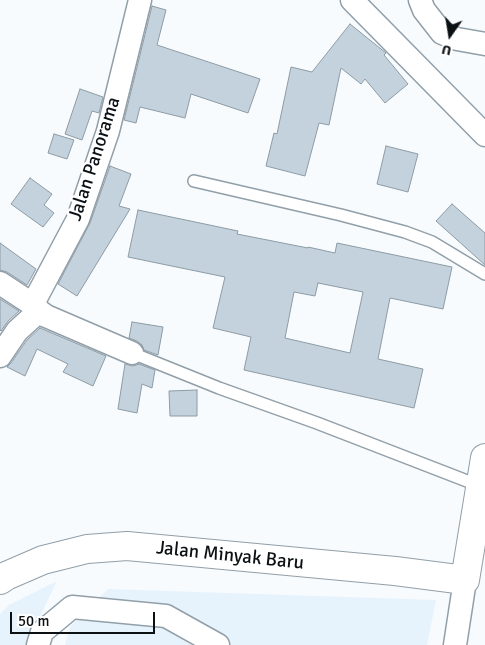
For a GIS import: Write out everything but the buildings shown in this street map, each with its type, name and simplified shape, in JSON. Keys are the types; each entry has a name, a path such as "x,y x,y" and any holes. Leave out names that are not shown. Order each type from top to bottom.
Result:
{"main road":[{"path":"465,580 485,458"},
{"name":"Jalan Minyak Baru","path":"0,580 43,560 87,549 127,546 395,571 465,580"}],"street":[{"name":"Jalan Panorama","path":"0,356 16,331 37,308 36,298 78,219 108,131 140,0"},
{"path":"352,0 485,135"},
{"path":"420,0 424,10 442,33 457,40 485,44"},
{"path":"0,283 46,316 132,352"},
{"path":"455,645 465,580"},
{"path":"38,645 42,632 72,607 166,616 218,645"}],"lane":[{"path":"194,181 405,232 432,242 485,274"},
{"path":"132,352 218,388 317,423 480,486"}],"shaded area":[{"path":"57,581 28,645 0,645 0,614 9,605"},
{"path":"108,589 436,600 427,645 65,645 70,627"}]}
